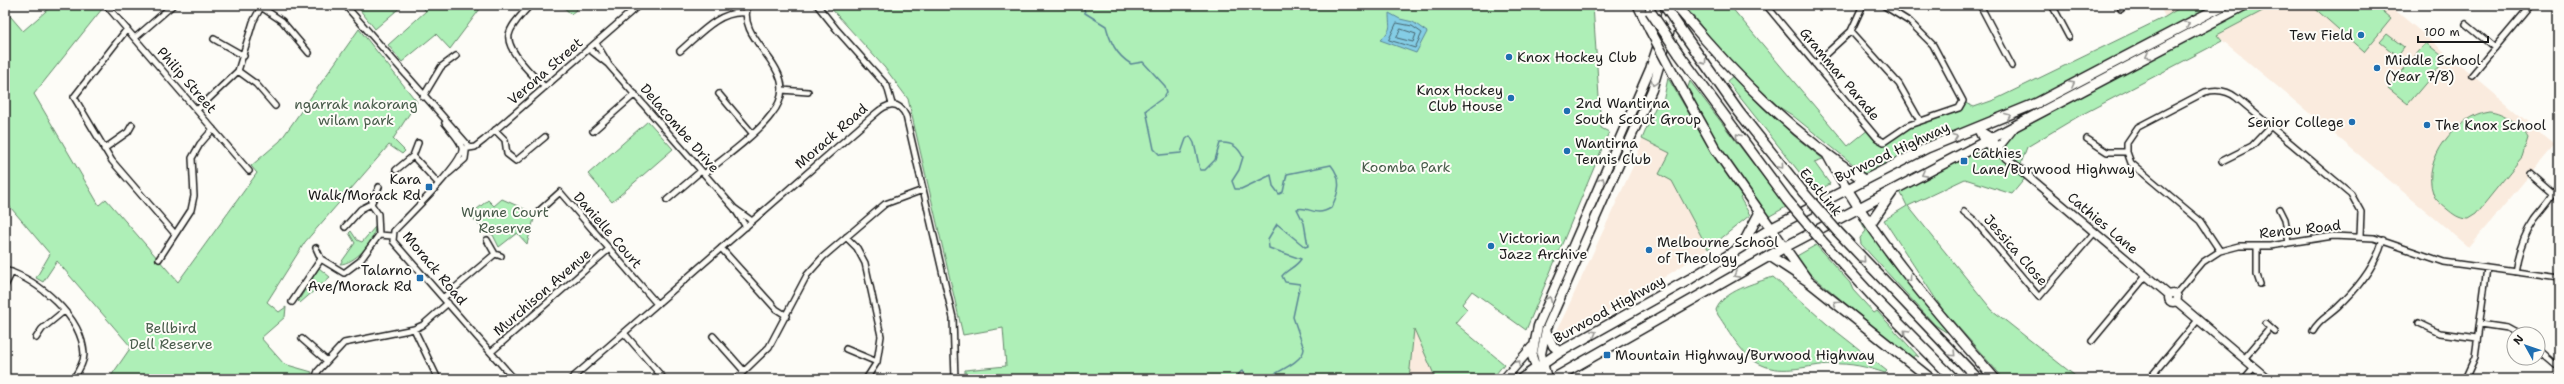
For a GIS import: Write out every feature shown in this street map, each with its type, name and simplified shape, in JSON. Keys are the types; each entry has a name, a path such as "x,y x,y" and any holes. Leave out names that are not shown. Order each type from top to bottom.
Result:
{"highway":[{"path":"1638,5 1673,73 1716,150 1808,281"},
{"name":"EastLink","path":"1664,5 1739,112 1803,192 1837,231 1978,379"},
{"path":"1676,5 1725,64 1758,97 1827,154 1864,180"},
{"name":"Burwood Highway","path":"1521,379 1560,352 1690,279 1772,228 1847,188 1927,148 2037,102 2224,5"},
{"path":"1553,379 1785,247 2245,5"},
{"path":"1647,8 1679,54 1787,200 1875,299 1954,379"},
{"path":"2037,102 2044,111"},
{"path":"1827,154 1870,224 1922,295 1995,379"},
{"path":"1870,224 1894,190"},
{"path":"1743,245 1760,212"},
{"path":"1770,256 1808,281 1931,379"}],"main road":[{"path":"1540,379 1535,369 1532,347 1538,326 1650,69 1660,39 1668,5"},
{"path":"1548,379 1543,363 1542,346 1546,330 1652,90 1668,42 1676,5"},
{"path":"1572,246 1581,249"},
{"path":"1546,330 1553,346 1560,352"},
{"path":"1504,379 1532,347"}],"street":[{"name":"Philip Street","path":"106,5 249,171"},
{"path":"134,38 173,5"},
{"path":"345,5 446,123 465,149"},
{"path":"530,5 511,29 509,42 513,52 545,87"},
{"name":"Verona Street","path":"465,149 475,147 639,5"},
{"path":"667,200 752,133 772,115 780,100 782,90 780,77 776,67 749,29 745,13 748,5"},
{"path":"817,5 837,30 887,86 892,104 900,107 906,116 953,318 955,379"},
{"name":"Grammar Parade","path":"1766,5 1880,140 1887,140 1907,126 1920,121"},
{"path":"1816,64 1851,31 1863,5"},
{"path":"1851,31 1899,84 1920,121 1959,108 1963,100 1943,60 1929,40 1910,22 1884,5"},
{"path":"1980,5 2012,66"},
{"path":"2052,5 2069,37"},
{"path":"2472,75 2531,5"},
{"path":"197,110 238,71 244,56 253,22 261,6 282,21 309,53"},
{"path":"680,51 716,20 728,15 745,13"},
{"path":"2466,24 2495,48"},
{"path":"127,29 74,97 112,162 175,234"},
{"path":"214,39 244,56"},
{"name":"Delacombe Drive","path":"596,43 608,64"},
{"name":"Delacombe Drive","path":"589,49 608,64 635,94 734,208 746,227"},
{"path":"423,96 441,67 456,56"},
{"path":"238,71 256,84 275,106"},
{"path":"2559,80 2559,99"},
{"path":"782,90 808,92"},
{"path":"2220,251 2203,224 2136,168 2127,152 2128,139 2138,127 2209,91 2222,91 2232,94 2354,197 2362,215 2360,236"},
{"path":"592,131 635,94"},
{"path":"719,94 752,133"},
{"name":"Morack Road","path":"571,379 883,107 892,104"},
{"path":"104,149 128,132 132,125"},
{"path":"1999,147 2016,125"},
{"path":"2222,161 2252,146 2271,126"},
{"name":"Cathies Lane","path":"1977,128 2003,155 2094,233 2174,297 2198,320 2268,379"},
{"path":"159,259 193,203 192,158 200,144 213,129"},
{"path":"495,130 505,140 507,154 516,161 545,137"},
{"path":"2087,139 2107,152 2127,152"},
{"name":"Cathies Lane","path":"1988,140 1999,147 2003,155"},
{"path":"396,170 413,156 418,144"},
{"name":"Morack Road","path":"465,149 448,174 398,227 392,236 399,248 514,379"},
{"path":"413,156 439,184"},
{"path":"2530,174 2554,195"},
{"path":"2515,272 2519,250 2527,232 2554,195 2559,184"},
{"path":"345,227 361,209 371,204 379,187"},
{"path":"736,379 769,346 787,316 807,276 822,257 885,204 923,190"},
{"name":"Danielle Court","path":"539,210 560,192 608,250 657,304"},
{"path":"316,248 321,259 344,273 360,261 379,235 378,214 371,204"},
{"name":"Delacombe Drive","path":"734,208 752,221"},
{"path":"2280,210 2285,219 2289,243"},
{"name":"Jessica Close","path":"1964,212 1974,220 2039,297 2094,233"},
{"path":"379,235 392,236"},
{"path":"846,236 857,248 865,263 881,336 877,362 866,379"},
{"name":"Renou Road","path":"2174,297 2203,262 2220,251 2238,246 2289,243 2333,236 2360,236 2383,240 2434,260 2559,278"},
{"path":"487,240 494,254 501,256"},
{"path":"2312,331 2320,320 2341,303 2362,278 2378,254 2383,240"},
{"path":"2257,246 2257,275 2260,284"},
{"path":"721,248 776,309 787,316"},
{"name":"Murchison Avenue","path":"491,352 608,250"},
{"path":"444,298 494,254"},
{"path":"292,302 321,259"},
{"path":"2465,379 2473,361 2480,324 2487,268"},
{"path":"5,270 35,284 64,311 79,334 84,354 79,370 73,379"},
{"path":"5,286 12,272"},
{"path":"2092,341 2146,276"},
{"path":"315,379 327,361 344,343 414,329 423,325 448,303"},
{"path":"36,338 42,329 64,311"},
{"path":"2149,379 2198,320"},
{"path":"2419,323 2440,333 2477,338"},
{"path":"2480,324 2506,328"},
{"path":"2244,359 2270,328"},
{"path":"414,329 438,379"},
{"path":"624,333 664,379"},
{"path":"713,336 744,371"},
{"path":"302,339 327,361"},
{"path":"846,349 877,362"},
{"path":"2546,357 2559,368"},
{"path":"2244,379 2254,367"}],"shaded area":[{"path":"2159,5 2178,5 2180,9 2165,17"},
{"name":"The Knox School","path":"2274,5 2389,5 2555,145 2469,247 2216,35"},
{"name":"Melbourne School of Theology","path":"1642,139 1670,153 1672,180 1708,249 1646,289 1562,339 1556,333 1635,162"},
{"path":"1414,328 1436,379 1409,379"},
{"path":"1242,371 1250,379 1234,379"}],"green space":[{"name":"Bellbird Dell Reserve","path":"53,5 99,5 102,9 34,94 99,205 106,199 178,282 257,173 251,166 280,141 359,29 417,102 393,139 405,151 402,154 389,145 305,242 267,302 279,312 286,307 285,317 261,338 284,364 312,372 309,379 109,379 131,347 57,261 43,282 36,278 50,254 5,201 5,10 23,31"},
{"path":"356,5 403,5 375,29"},
{"name":"ngarrak nakorang wilam park","path":"420,5 483,5 450,49 436,34 402,62 388,45 426,11"},
{"path":"561,5 582,5 571,14"},
{"name":"Koomba Park","path":"828,5 1593,5 1601,128 1609,132 1526,330 1472,291 1462,304 1467,309 1455,323 1504,364 1492,379 1436,379 1414,329 1409,379 1250,379 1241,371 1234,379 965,379 965,370 1006,366 1003,328 963,335 908,99 885,68"},
{"path":"1690,5 1727,5 1731,7 1848,146 1869,129 1882,141 1906,127 1959,108 1963,102 1974,107 1994,100 2165,17 2184,5 2224,5 2037,103 1869,177 1792,115 1771,102 1729,61 1689,11"},
{"path":"2245,5 2274,5 2217,35 2222,41 2079,116 2027,147 2019,169 2027,176 2012,194 1965,179 1908,206 1992,310 2079,379 2004,379 1943,310 1884,220 1907,206 1898,187 1984,142 1999,147 2016,125"},
{"name":"Tew Field","path":"2311,5 2375,5 2391,19 2364,52"},
{"path":"2387,34 2404,47 2397,56 2380,42"},
{"path":"2426,43 2446,59 2408,104 2388,88"},
{"path":"1733,76 1793,135 1823,159 1814,162 1830,184 1815,192 1727,81"},
{"path":"1668,78 1714,156 1743,195 1740,198 1750,215 1708,249 1672,181 1659,174 1670,153 1642,139 1655,108 1663,102"},
{"path":"1690,81 1786,207 1768,217 1721,152 1686,93"},
{"path":"2489,111 2495,112 2512,120 2521,128 2528,138 2522,157 2476,214 2468,219 2462,218 2456,216 2440,204 2435,198 2431,180 2432,167 2444,141 2454,130 2477,114"},
{"path":"648,121 673,149 612,202 588,174"},
{"name":"Wynne Court Reserve","path":"502,199 529,211 534,219 527,244 517,233 499,247 493,235 485,232 470,215 488,200 494,206"},
{"path":"1862,220 1893,264 1948,331 1946,332 1935,325 1861,244 1860,238 1866,231 1861,221"},
{"path":"375,227 372,239 363,251 346,263 340,264 355,243 349,233 351,231 357,240 362,242"},
{"path":"1816,245 1850,283 1853,290 1874,313 1877,311 1919,357 1915,355 1912,359 1802,267 1795,257"},
{"path":"319,268 330,277 300,303 298,301"},
{"path":"1773,277 1827,324 1887,371 1885,373 1845,364 1823,365 1796,369 1779,369 1762,365 1748,356 1732,336 1716,310 1720,303 1732,293 1749,285"}],"water":[{"path":"1389,13 1400,19 1413,22 1427,32 1416,53 1380,40 1389,30"}],"waterway":[{"path":"1083,5 1085,13 1106,26 1109,37 1121,56 1131,64 1143,62 1165,86 1167,92 1164,97 1146,110 1154,149 1160,155 1181,153 1186,139 1190,136 1194,143 1200,170 1205,170 1215,160 1220,143 1228,143 1237,148 1243,157 1239,170 1232,181 1235,189 1241,189 1271,175 1273,186 1279,194 1283,192 1287,174 1331,165 1335,171 1338,181 1338,192 1331,208 1320,212 1297,209 1304,223 1308,246 1305,247 1277,224 1268,239 1269,248 1301,259 1282,276 1285,282 1300,284 1293,317 1304,349 1299,358 1294,362 1266,379"},
{"path":"1234,379 1242,371 1250,379"}],"place":[{"name":"Tew Field","path":"2361,35"},
{"name":"Knox Hockey Club","path":"1509,57"},
{"name":"Middle School (Year 7/8)","path":"2377,68"},
{"name":"Knox Hockey Club House","path":"1511,98"},
{"name":"2nd Wantirna South Scout Group","path":"1567,111"},
{"name":"Senior College","path":"2352,122"},
{"name":"The Knox School","path":"2427,125"},
{"name":"Wantirna Tennis Club","path":"1567,151"},
{"name":"Cathies Lane/Burwood Highway","path":"1964,161"},
{"name":"Kara Walk/Morack Rd","path":"429,187"},
{"name":"Victorian Jazz Archive","path":"1491,246"},
{"name":"Melbourne School of Theology","path":"1649,250"},
{"name":"Talarno Ave/Morack Rd","path":"420,278"},
{"name":"Mountain Highway/Burwood Highway","path":"1607,355"}]}
